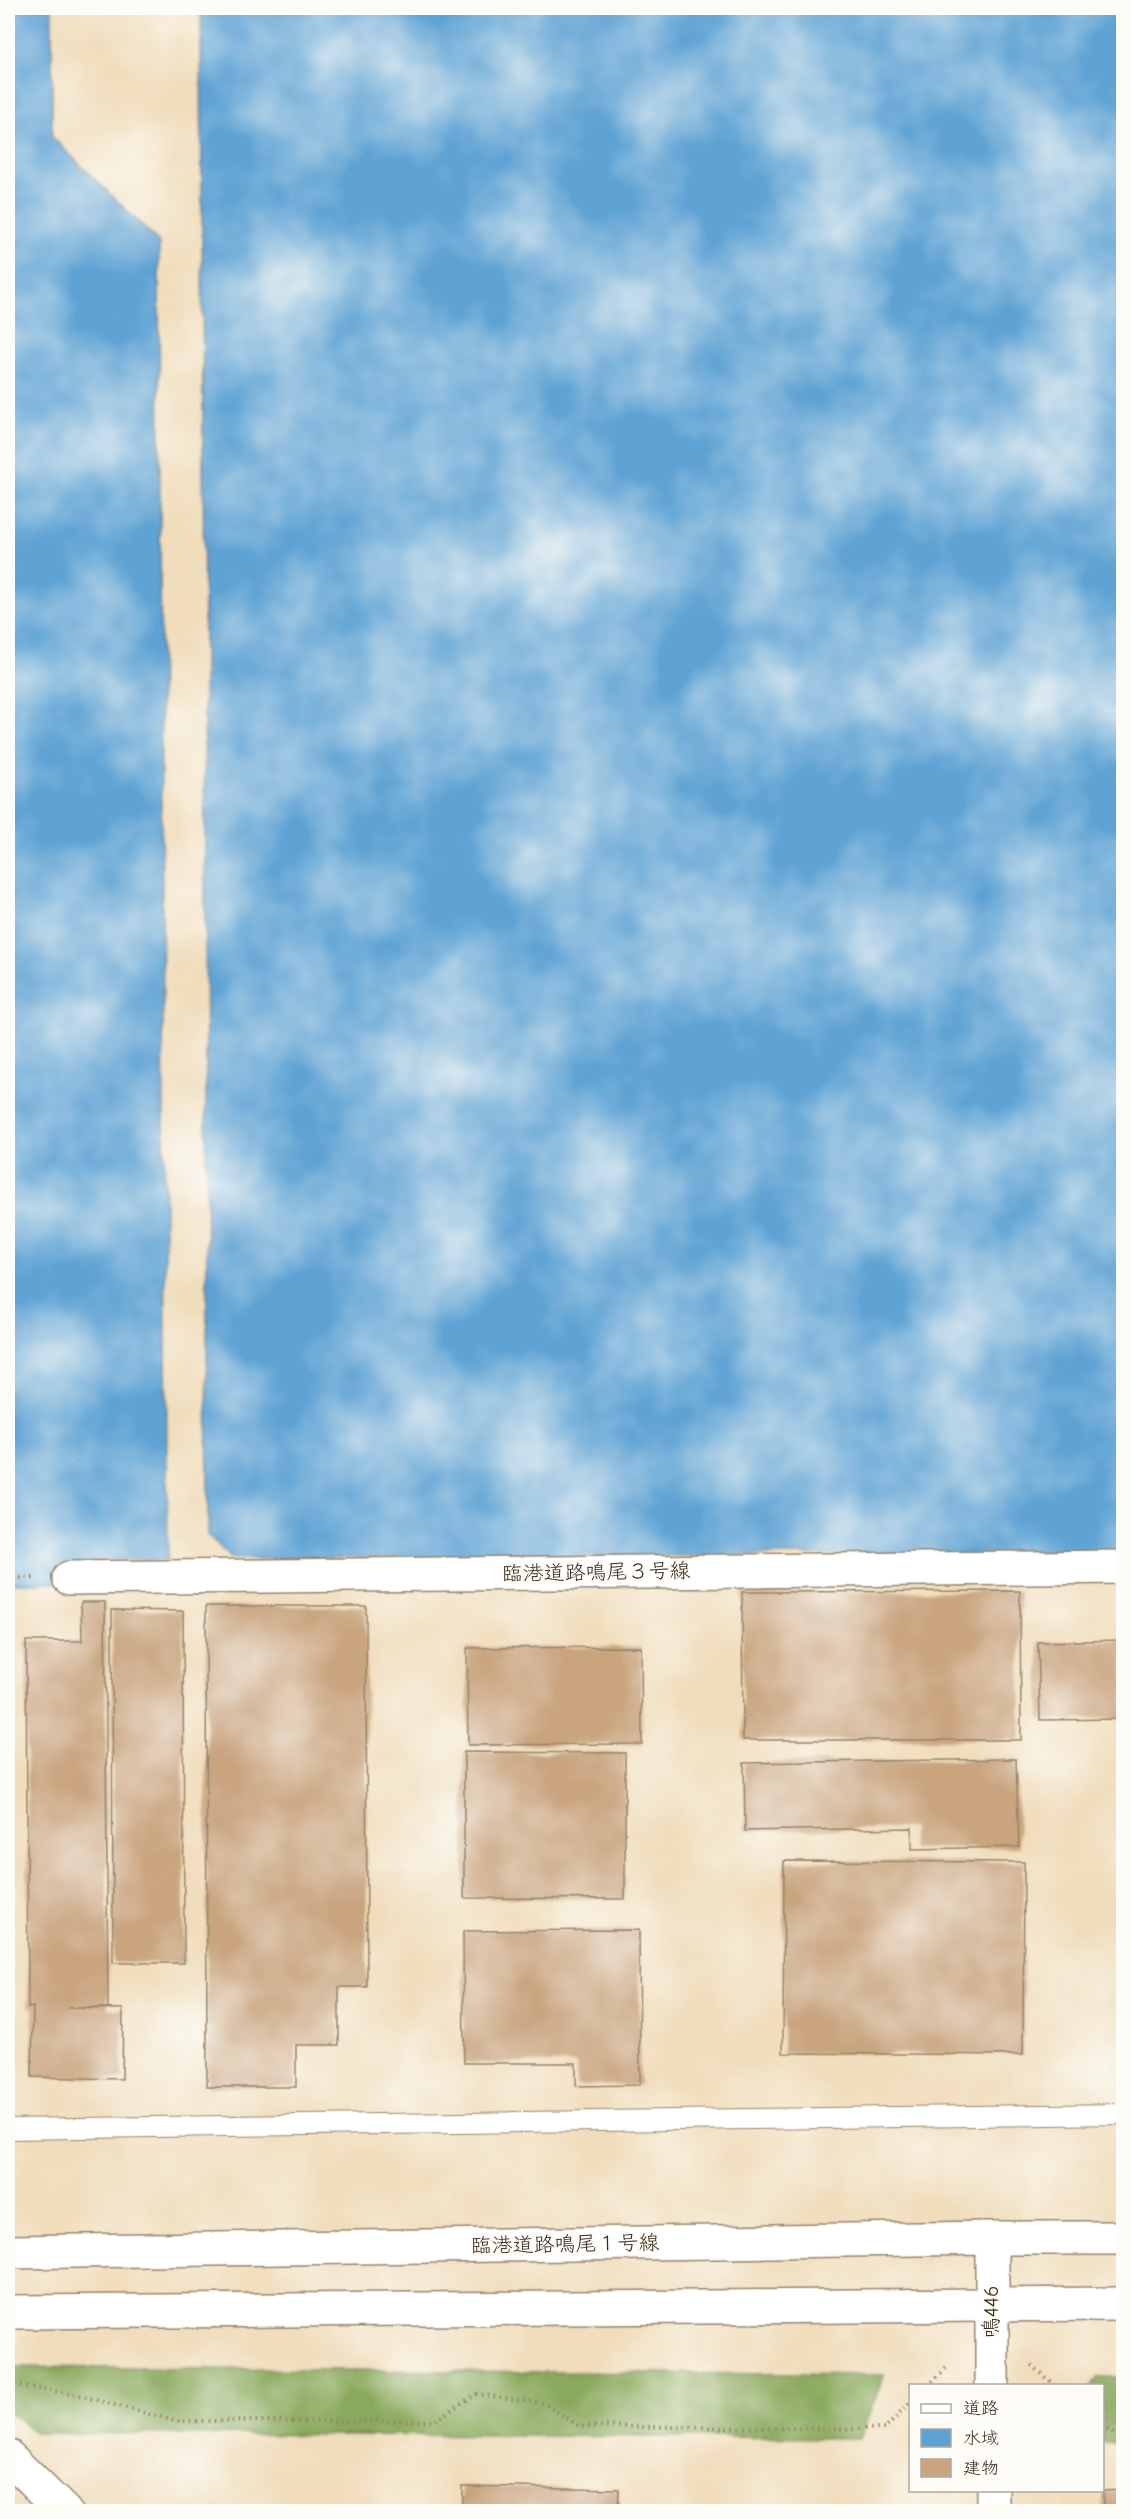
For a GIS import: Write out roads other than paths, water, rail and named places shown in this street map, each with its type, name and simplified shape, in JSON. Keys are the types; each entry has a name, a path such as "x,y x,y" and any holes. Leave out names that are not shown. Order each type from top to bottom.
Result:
{"main road":[{"name":"臨港道路鳴尾３号線","path":"69,1578 1124,1567"},
{"name":"鳴446","path":"992,2238 992,2384"},
{"name":"臨港道路鳴尾１号線","path":"8,2252 1124,2238"},
{"path":"8,2312 1124,2304"},
{"path":"8,2456 65,2511"},
{"path":"993,2492 993,2511"}],"lane":[{"path":"8,2129 1124,2114"}],"water":[{"path":"8,8 52,8 52,137 159,242 168,1560 98,1560 97,1583 8,1583"},
{"path":"201,8 1123,8 1123,1553 232,1559 208,1535"}]}
